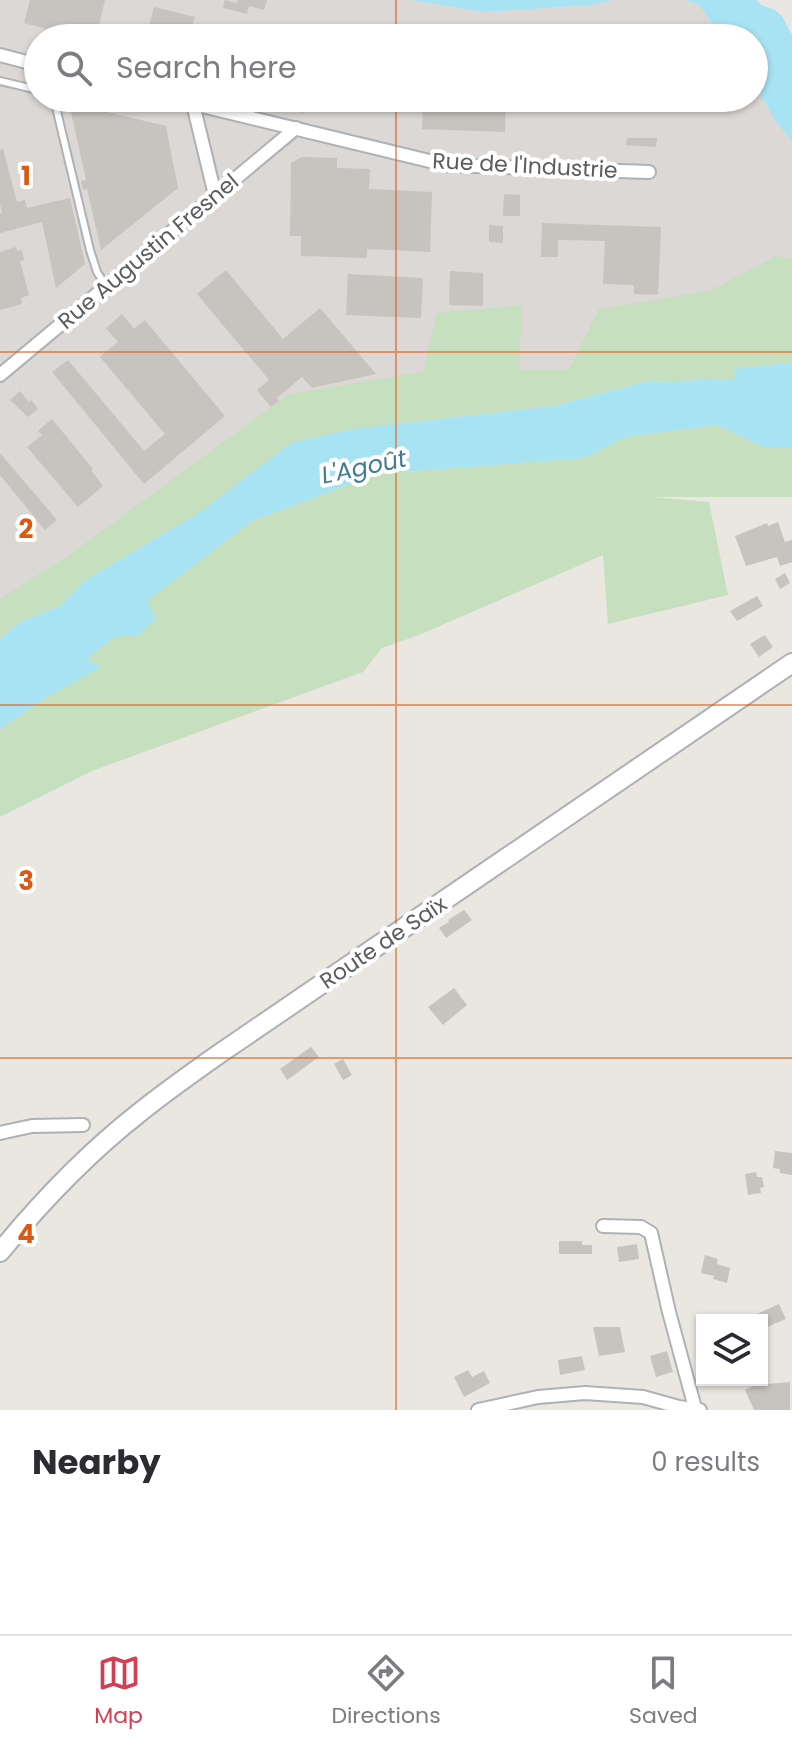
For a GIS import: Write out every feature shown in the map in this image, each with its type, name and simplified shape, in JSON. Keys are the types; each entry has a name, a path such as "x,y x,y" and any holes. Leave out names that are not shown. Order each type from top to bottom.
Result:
{"street":[{"path":"0,55 24,61"},
{"path":"195,112 215,195"},
{"name":"Rue de l'Industrie","path":"227,112 446,165 649,172"},
{"name":"Rue Augustin Fresnel","path":"0,375 296,128"},
{"name":"Route de Saïx","path":"0,1252 46,1199 138,1114 219,1054 792,663"},
{"path":"0,1133 32,1126 83,1125"},
{"path":"478,1410 538,1397 585,1393 643,1397 680,1408 698,1409 669,1312 651,1233 641,1227 603,1226"}],"lane":[{"path":"0,81 24,87"},
{"path":"57,112 90,250 97,272 106,286"}],"shaded area":[{"path":"0,0 411,0 483,12 591,5 613,0 685,0 699,5 712,24 24,24 24,112 768,112 768,108 792,142 792,361 749,368 519,371 0,608"}],"green space":[{"path":"776,256 792,259 792,361 789,363 734,369 737,379 645,382 554,406 352,429 291,443 200,512 84,581 60,606 20,622 0,639 0,599 69,555 289,394 423,372 437,313 522,305 519,370 569,370 599,309 710,291"},
{"path":"717,425 763,447 792,447 792,497 653,497 709,502 728,595 608,624 603,555 382,648 363,672 92,771 0,817 0,729 47,697 100,667 86,659 114,637 146,601 252,521 377,474 584,458 625,437"}],"water":[{"path":"411,0 613,0 591,5 483,12"},
{"path":"685,0 757,0 782,16 792,35 792,142 768,108 768,24 712,24 699,5"},
{"name":"L'Agoût","path":"792,361 792,447 763,447 717,425 625,437 584,458 377,474 252,521 147,601 156,619 139,635 114,637 87,659 101,667 47,697 0,729 0,639 20,622 60,606 84,581 200,512 291,443 352,429 554,406 645,382 736,379 733,369"}],"building":[{"path":"30,0 105,0 99,24 24,23"},
{"path":"225,0 237,3 237,0 267,0 264,10 249,6 247,14 223,8"},
{"path":"154,7 195,17 193,24 150,24"},
{"path":"71,112 107,112 166,126 178,188 101,250 87,189 83,190 81,181 86,180"},
{"path":"423,112 506,112 505,132 422,129"},
{"path":"627,138 657,138 656,147 626,145"},
{"path":"3,149 17,202 25,200 27,208 70,198 85,264 56,288 42,222 0,233 0,150"},
{"path":"302,157 337,158 337,168 370,169 369,189 432,192 430,252 367,249 367,258 301,256 301,236 290,236 291,163"},
{"path":"504,194 520,195 520,216 503,216"},
{"path":"542,223 661,227 658,295 634,294 634,285 603,284 605,241 558,240 558,257 541,257"},
{"path":"489,225 503,226 503,243 489,242"},
{"path":"16,247 17,251 22,250 24,260 20,261 29,295 21,298 22,304 0,310 0,252"},
{"path":"226,270 283,339 320,308 376,374 312,388 302,377 271,407 257,390 269,380 197,294"},
{"path":"450,271 483,273 483,306 449,305"},
{"path":"348,274 423,278 421,318 346,315"},
{"path":"122,314 134,329 145,320 225,416 144,484 52,372 68,360 144,451 165,434 100,357 118,342 106,328"},
{"path":"20,391 38,409 28,417 10,400"},
{"path":"52,419 103,486 78,507 27,447 42,435 38,431"},
{"path":"0,453 57,520 45,530 0,475"},
{"path":"778,522 785,542 792,540 792,562 780,566 777,557 746,566 735,536 767,523 768,526"},
{"path":"785,573 790,583 780,589 775,579"},
{"path":"757,596 763,606 737,621 730,611"},
{"path":"765,635 773,647 759,657 750,644"},
{"path":"464,910 472,920 446,938 439,928"},
{"path":"454,988 467,1005 443,1025 428,1007"},
{"path":"311,1047 319,1057 287,1080 280,1069"},
{"path":"343,1059 352,1075 343,1080 334,1064"},
{"path":"775,1151 792,1153 792,1175 773,1168"},
{"path":"756,1172 757,1177 762,1177 764,1187 760,1188 761,1193 748,1195 745,1174"},
{"path":"559,1241 582,1241 582,1245 592,1245 592,1254 559,1254"},
{"path":"637,1244 639,1259 619,1262 617,1247"},
{"path":"705,1255 718,1259 717,1264 730,1268 727,1283 701,1273"},
{"path":"779,1304 786,1319 768,1326 768,1314 757,1314"},
{"path":"593,1327 620,1327 625,1352 599,1356"},
{"path":"667,1351 673,1372 656,1377 650,1356"},
{"path":"582,1356 585,1370 560,1375 558,1360"},
{"path":"468,1370 472,1377 484,1371 490,1383 464,1397 454,1377"},
{"path":"790,1382 790,1410 754,1410 745,1390"}]}
